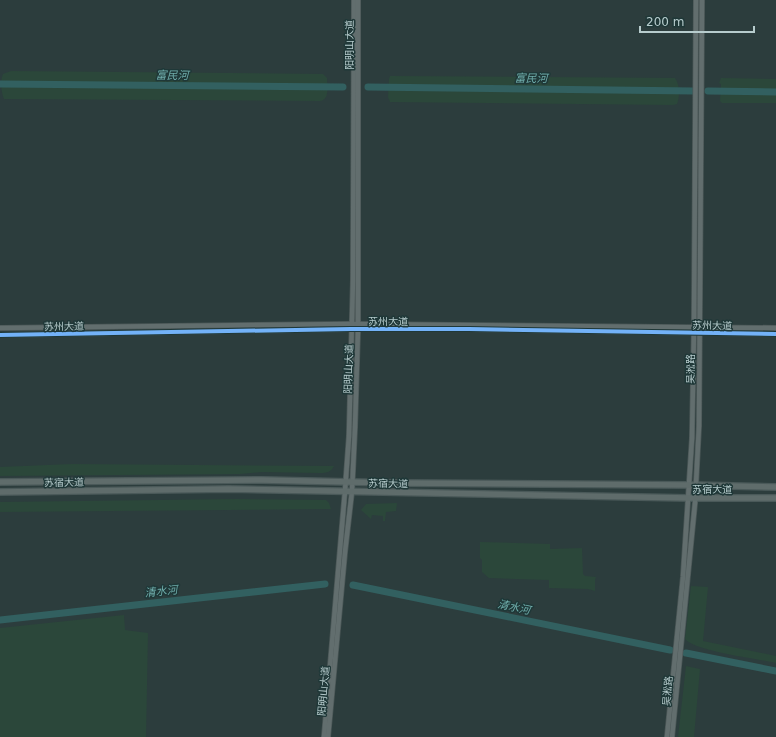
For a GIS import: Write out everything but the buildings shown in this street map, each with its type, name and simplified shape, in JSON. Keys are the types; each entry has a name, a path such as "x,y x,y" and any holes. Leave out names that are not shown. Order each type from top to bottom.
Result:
{"main road":[{"name":"阳明山大道","path":"324,737 346,481 349,426 354,176 354,0"},
{"name":"阳明山大道","path":"328,737 352,491 358,327 358,0"},
{"name":"吴淞路","path":"672,737 699,426 697,330 696,0"},
{"name":"吴淞路","path":"697,330 702,0"},
{"name":"苏州大道","path":"0,335 351,326"},
{"name":"苏州大道","path":"0,328 351,326 697,330 776,328"},
{"name":"苏州大道","path":"697,330 776,334"},
{"name":"苏宿大道","path":"0,482 262,480 776,487"},
{"name":"苏宿大道","path":"0,492 229,489 692,498 776,498"},
{"name":"吴淞路","path":"667,737 692,498"}],"green space":[{"path":"11,71 323,74 327,78 327,95 320,101 4,99 1,80 3,74"},
{"path":"390,76 675,78 679,87 679,98 677,104 673,105 390,102 388,97"},
{"path":"721,78 776,79 776,103 722,103 720,101 721,84 719,83"},
{"path":"72,464 334,466 330,471 322,473 262,472 240,474 0,476 0,467"},
{"path":"237,499 326,500 331,509 0,512 0,502"},
{"path":"397,503 396,511 386,512 385,521 383,521 383,516 372,515 371,519 361,510 366,504"},
{"path":"480,542 550,544 550,549 582,548 583,574 585,576 596,577 595,591 588,589 549,588 549,580 489,578 482,572"},
{"path":"691,586 708,587 703,641 776,656 776,663 713,651 691,643 685,639"},
{"path":"124,615 125,630 148,633 146,737 0,737 0,628"},
{"path":"686,666 700,669 694,737 678,737"}],"waterway":[{"name":"富民河","path":"0,84 343,87"},
{"name":"富民河","path":"368,87 694,91"},
{"name":"富民河","path":"708,91 776,92"},
{"name":"清水河","path":"0,620 325,584"},
{"name":"清水河","path":"353,585 670,650"},
{"name":"清水河","path":"686,653 776,671"}],"cycle path":[{"path":"0,335 351,329 469,329 776,334"}]}
